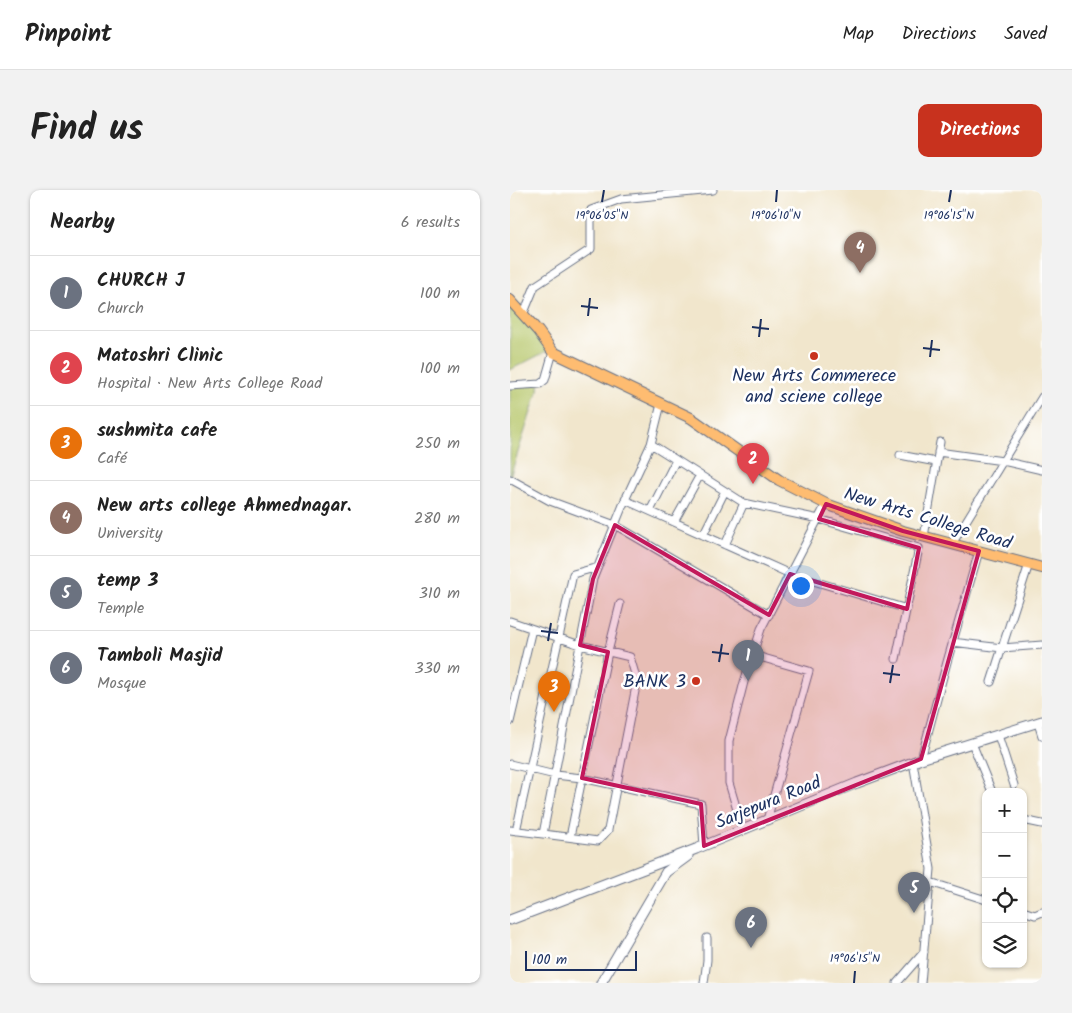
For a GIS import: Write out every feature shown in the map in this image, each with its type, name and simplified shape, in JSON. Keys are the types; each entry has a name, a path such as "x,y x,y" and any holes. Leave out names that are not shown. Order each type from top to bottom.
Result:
{"main road":[{"name":"New Arts College Road","path":"510,300 538,331 553,352 691,418 779,480 826,504 903,531 1042,568"}],"street":[{"path":"523,315 535,286 591,249 591,210 621,199 713,190"},
{"path":"510,386 540,384 545,380 553,352"},
{"path":"952,544 1042,397"},
{"path":"543,834 593,579 625,500 651,444 661,404"},
{"path":"924,537 940,442"},
{"path":"651,444 744,503 818,519 919,548 896,658"},
{"path":"938,452 1003,460 1042,470"},
{"path":"900,456 936,462"},
{"path":"650,511 676,460"},
{"path":"674,522 700,475"},
{"path":"510,479 550,501 615,525 768,615"},
{"path":"703,535 725,491"},
{"path":"625,500 790,574 907,609"},
{"path":"725,545 744,503"},
{"path":"743,830 729,783 729,741 744,682 761,629 826,504"},
{"path":"921,983 931,870 917,761 979,551"},
{"path":"991,682 1028,564"},
{"path":"510,621 558,637 580,645 630,657 637,681 608,830 598,840 513,830 529,769 558,637 573,574 598,568"},
{"path":"570,837 608,652 620,604"},
{"path":"510,722 532,629"},
{"path":"952,642 1002,648 1042,646"},
{"path":"753,655 809,671 767,820"},
{"path":"1040,722 1042,736"},
{"name":"Sarjepura Road","path":"510,920 700,848 857,783 917,761 1040,722"},
{"path":"998,735 1014,786"},
{"path":"972,743 990,788"},
{"path":"510,764 555,775 582,778 701,804 700,848 666,872 601,983"},
{"path":"1027,821 1042,824"},
{"path":"930,882 982,899"},
{"path":"1027,912 1035,915 1042,912"},
{"path":"704,983 707,938"},
{"path":"897,983 924,952"}],"highlighted area":[{"path":"826,504 903,531 979,551 921,759 704,846 701,804 582,778 608,652 580,645 593,579 615,525 769,615 790,574 907,609 919,548 819,519"}],"green space":[{"path":"510,305 551,349 510,370"},
{"path":"540,384 510,477 510,387"}],"place":[{"name":"New arts college Ahmednagar.","path":"860,273"},
{"name":"New Arts Commerece and sciene college","path":"814,356"},
{"name":"Matoshri Clinic","path":"753,484"},
{"name":"BANK 3","path":"696,681"},
{"name":"CHURCH J","path":"748,681"},
{"name":"sushmita cafe","path":"554,712"},
{"name":"temp 3","path":"914,913"},
{"name":"Tamboli Masjid","path":"751,948"}]}
